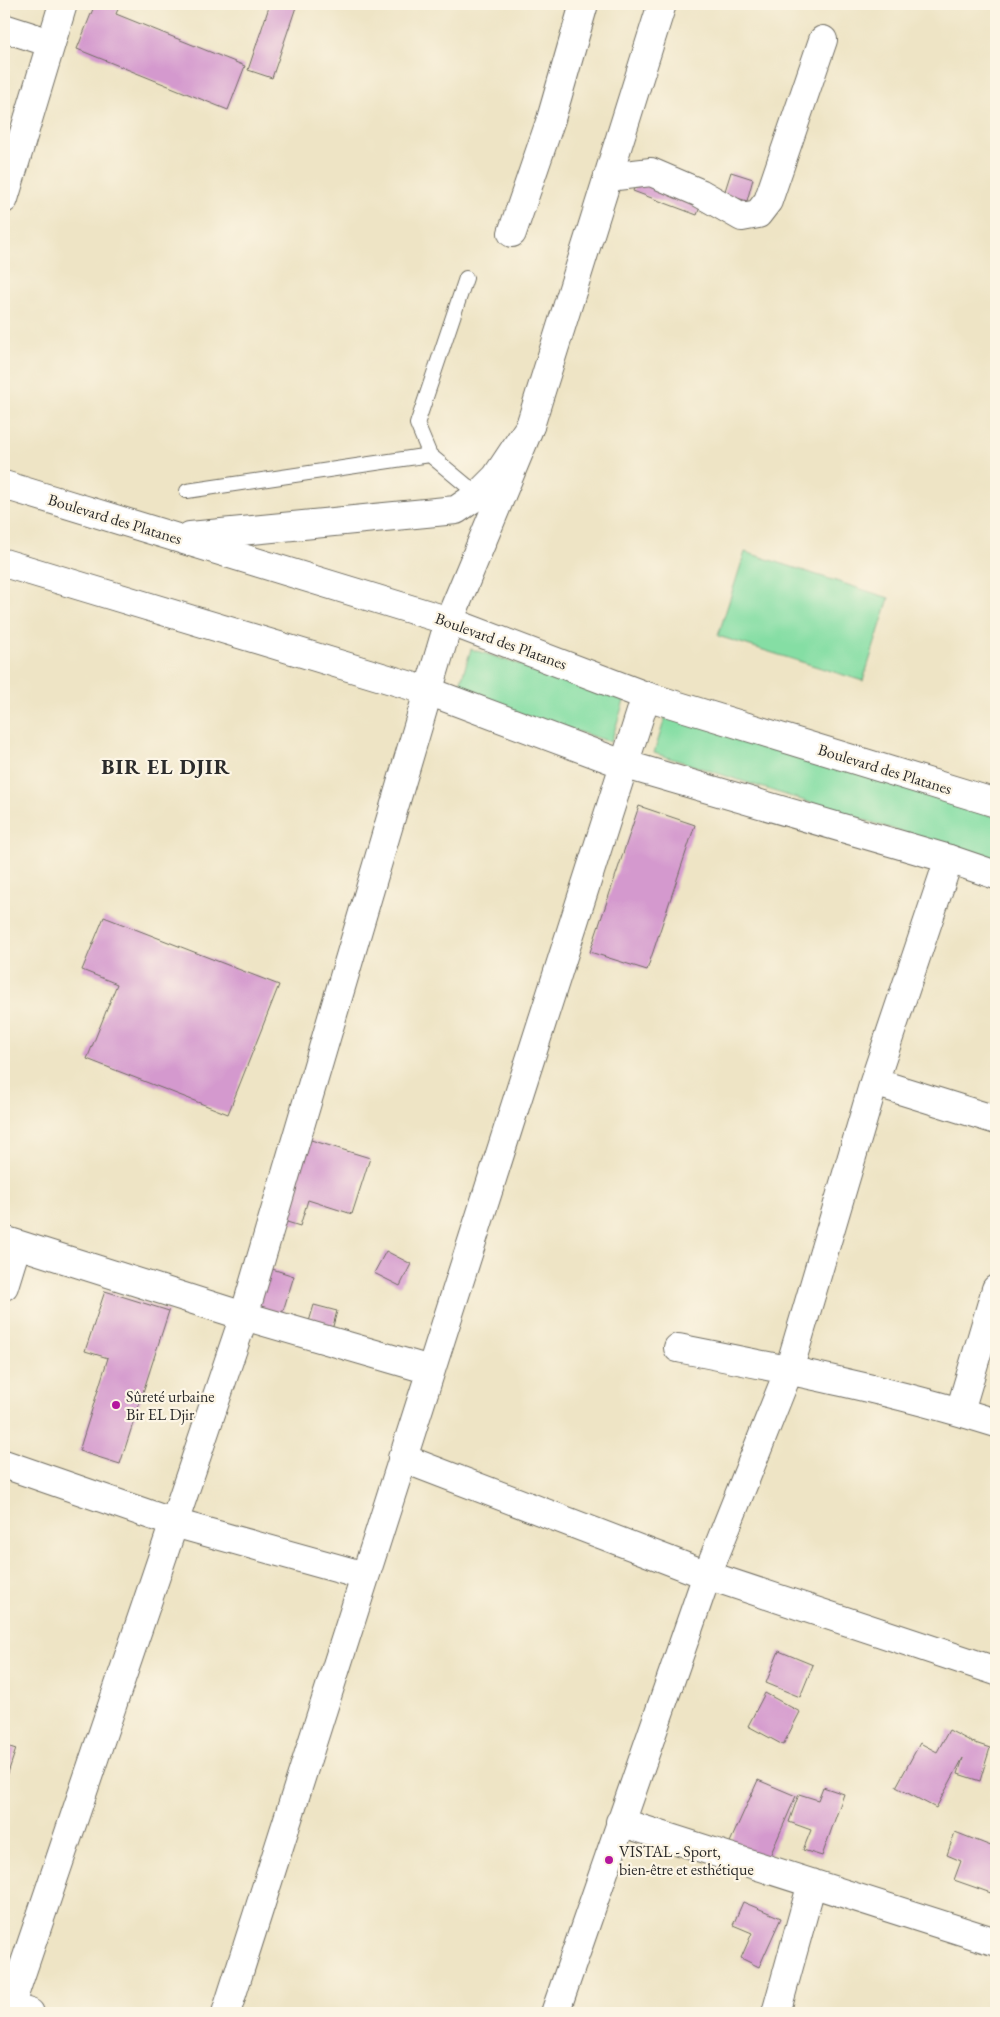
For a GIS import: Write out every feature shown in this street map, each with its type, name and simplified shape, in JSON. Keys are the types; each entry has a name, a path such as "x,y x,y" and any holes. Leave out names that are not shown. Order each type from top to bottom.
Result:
{"street":[{"path":"4,199 63,4"},
{"path":"512,233 552,119 584,4"},
{"path":"13,2010 244,1316 449,621 530,426 662,4"},
{"path":"4,28 51,43"},
{"path":"608,178 651,172 700,193 742,217 758,214 768,201 824,40"},
{"path":"176,537 456,510 478,495 496,476 530,426"},
{"name":"Boulevard des Platanes","path":"4,485 449,621 646,696 996,803"},
{"path":"4,563 428,691 623,764 949,859 996,875"},
{"path":"226,2013 646,696"},
{"path":"555,2013 707,1575 789,1370 874,1082 949,859"},
{"path":"874,1082 996,1120"},
{"path":"4,1286 11,1242 244,1316 430,1370"},
{"path":"960,1411 996,1289"},
{"path":"678,1348 789,1370 960,1411 996,1423"},
{"path":"402,1458 707,1575 996,1671"},
{"path":"4,1464 174,1523 365,1576"},
{"path":"620,1822 996,1942"},
{"path":"776,2013 812,1883"}],"lane":[{"path":"466,278 418,424 430,454 478,495"},
{"path":"187,491 430,454"}],"green space":[{"path":"745,552 889,598 863,681 718,636"},
{"path":"471,649 625,698 611,742 457,694"},
{"path":"667,712 996,817 996,862 654,753"}],"building":[{"path":"95,4 120,4 116,14 245,66 228,110 77,49"},
{"path":"270,4 297,4 272,78 248,70"},
{"path":"731,172 753,179 747,201 724,194"},
{"path":"639,175 703,199 697,215 633,191"},
{"path":"639,806 695,825 647,970 590,952"},
{"path":"104,917 279,985 228,1114 87,1059 117,984 82,970"},
{"path":"301,1137 370,1158 352,1214 308,1200 300,1226 274,1218"},
{"path":"386,1251 411,1264 400,1286 374,1273"},
{"path":"266,1267 294,1276 282,1314 254,1306"},
{"name":"Sûreté urbaine Bir EL Djir","path":"105,1291 169,1311 120,1464 79,1451 108,1358 85,1351"},
{"path":"314,1305 337,1311 332,1330 308,1325"},
{"path":"779,1651 813,1665 800,1697 766,1683"},
{"path":"765,1693 800,1712 783,1745 748,1726"},
{"path":"949,1730 972,1742 990,1748 980,1781 958,1774 963,1758 936,1808 896,1787 920,1743 937,1752"},
{"path":"4,1745 16,1749 4,1785"},
{"path":"758,1780 796,1796 766,1865 727,1849"},
{"path":"823,1787 844,1794 822,1856 803,1850 811,1830 789,1822 799,1794 818,1800"},
{"path":"955,1832 996,1848 996,1890 993,1889 991,1893 954,1880 961,1861 947,1855"},
{"path":"743,1902 781,1918 759,1967 741,1958 752,1933 733,1925"}],"place":[{"name":"Sûreté urbaine Bir EL Djir","path":"116,1405"},
{"name":"VISTAL - Sport, bien-être et esthétique","path":"609,1860"}],"district":[{"name":"BIR EL DJIR","path":"166,766"}]}
